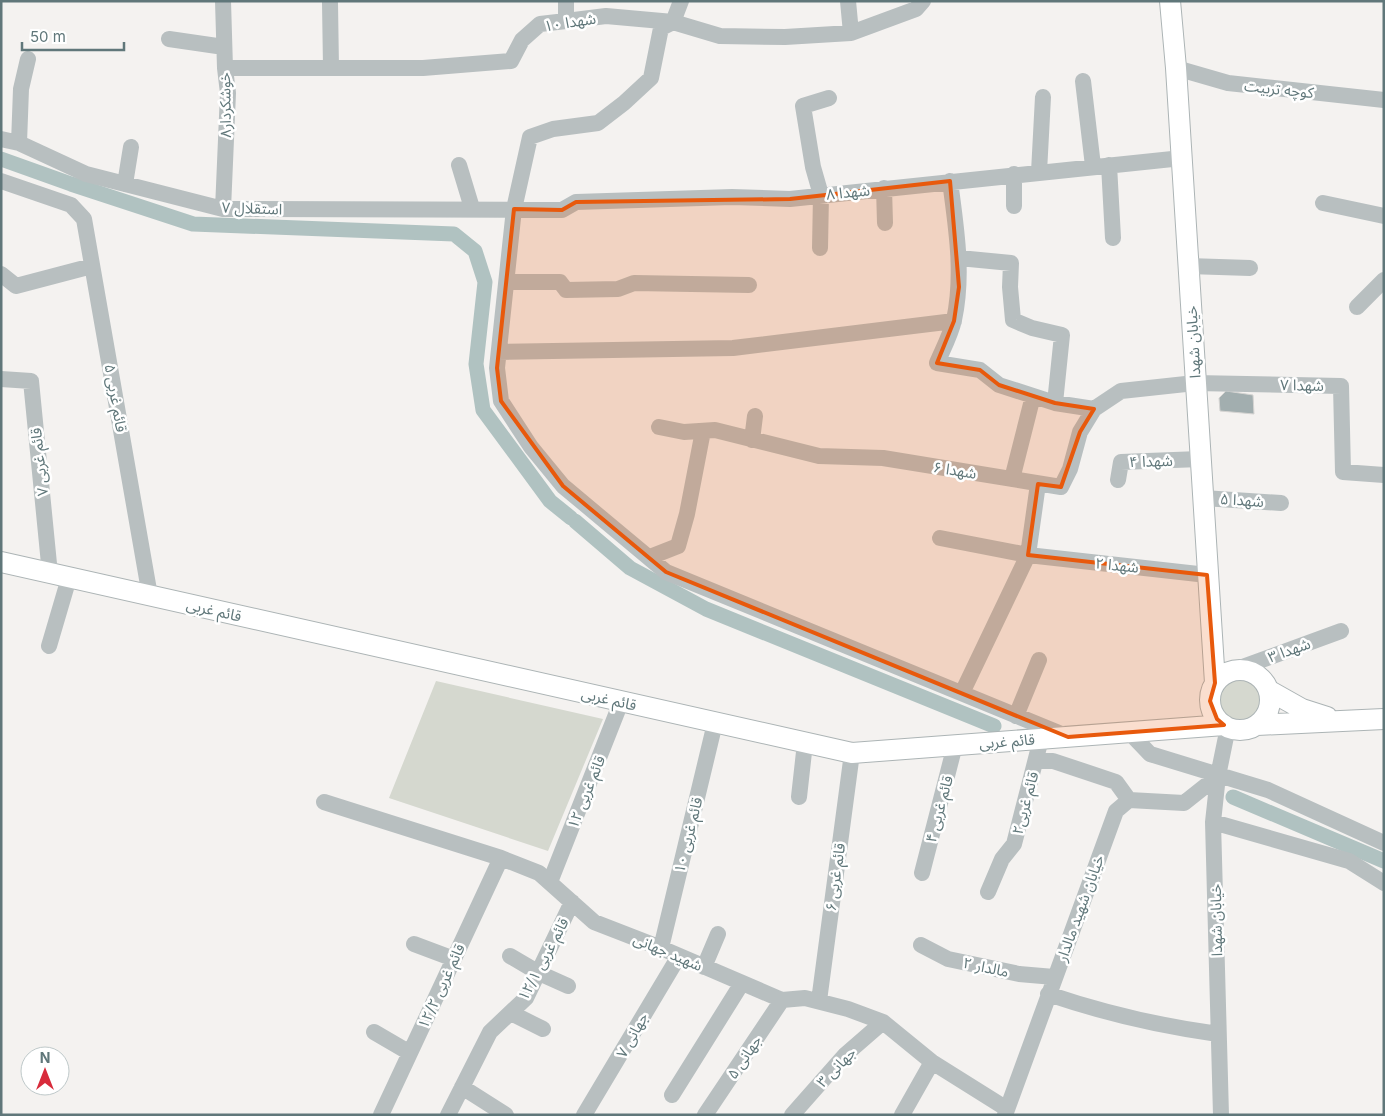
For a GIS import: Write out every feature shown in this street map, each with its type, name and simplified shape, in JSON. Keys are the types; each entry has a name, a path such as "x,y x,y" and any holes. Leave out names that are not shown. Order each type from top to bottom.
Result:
{"main road":[{"name":"خیابان شهدا","path":"1170,1 1182,158 1215,683"},
{"name":"قائم غربی","path":"1,562 852,754 1226,726"},
{"path":"1346,722 1302,709 1270,691 1259,675 1252,671 1237,669 1228,672 1215,683 1211,692 1212,711 1226,726 1243,730 1257,725 1346,722 1384,719"},
{"path":"1257,725 1269,710 1270,691"}],"street":[{"name":"خوشکردار۸","path":"223,1 225,68 228,93 223,209"},
{"path":"566,1 566,21"},
{"path":"681,1 673,22 661,28 651,78 624,103 598,123 553,128 530,137 514,209 497,368 501,401 531,447 563,486 666,572 1068,737"},
{"path":"848,1 851,33"},
{"name":"شهدا ۱۰","path":"225,68 423,68 510,61 522,40 540,24 606,16 673,22 720,36 785,37 851,33 916,9 923,1"},
{"path":"330,3 331,68"},
{"path":"168,39 224,47"},
{"path":"19,143 21,89 28,59"},
{"name":"کوچه تربیت","path":"1176,68 1228,83 1384,100"},
{"path":"1083,81 1101,166 1113,238"},
{"path":"1039,172 1043,97"},
{"path":"820,248 821,196 813,167 802,106 829,98"},
{"name":"استقلال ۷","path":"1,139 19,143 86,174 223,209 364,211 472,208 514,209"},
{"path":"124,184 131,147"},
{"name":"شهدا ۸","path":"514,209 562,210 576,202 732,198 790,199 1014,174 1182,158"},
{"path":"459,165 472,208"},
{"path":"1014,174 1014,206"},
{"name":"قائم غربی ۵","path":"1,181 70,206 84,219 150,596"},
{"path":"950,181 959,258 959,287 954,322 938,363 980,370 999,385 1055,402 1094,409"},
{"path":"884,188 885,223"},
{"path":"1324,203 1384,216"},
{"path":"959,258 1011,263 1010,287 1013,320 1032,328 1062,335 1055,402"},
{"path":"1,274 16,286 92,266"},
{"path":"1188,266 1250,268"},
{"path":"1357,307 1384,280"},
{"path":"507,282 560,282 566,290 618,289 634,283 749,285"},
{"path":"499,352 732,348 954,322"},
{"name":"قائم غربی ۷","path":"1,379 31,381 60,576"},
{"name":"شهدا ۶","path":"659,426 684,432 714,430 819,456 883,458 1061,488 1070,468 1080,432 1094,409 1121,391 1195,383"},
{"name":"شهدا ۷","path":"1195,383 1341,386 1343,472 1384,475"},
{"path":"1012,480 1033,396"},
{"path":"752,440 755,416"},
{"path":"650,557 678,546 703,431"},
{"name":"شهدا ۴","path":"1118,480 1121,462 1200,459"},
{"path":"962,693 1028,555 1038,484"},
{"name":"شهدا ۵","path":"1203,498 1281,503"},
{"name":"شهدا ۲","path":"940,538 1028,555 1207,575"},
{"path":"49,646 60,576"},
{"name":"شهدا ۳","path":"1237,669 1341,631"},
{"path":"1016,716 1039,660"},
{"name":"قائم غربی ۱۲","path":"550,882 621,702"},
{"name":"قائم غربی ۱۰","path":"661,948 716,723"},
{"name":"خیابان شهدا","path":"1221,1115 1213,822 1226,726"},
{"path":"1130,732 1150,754 1268,790 1384,843"},
{"name":"۲قائم غربی","path":"988,892 1002,859 1014,844 1040,739"},
{"path":"799,797 805,743"},
{"name":"قائم غربی ۴","path":"922,873 955,745"},
{"name":"قائم غربی ۶","path":"819,1001 852,754"},
{"path":"1036,761 1053,761 1116,782 1129,800 1184,803 1218,776"},
{"name":"خیابان شهید مالدار","path":"1006,1112 1116,810 1129,800"},
{"name":"شهید جهانی","path":"324,802 501,858 539,873 594,922 661,948 782,1000 805,998 819,1001 848,1008 883,1022 932,1062 1006,1112"},
{"path":"1213,822 1349,862 1384,883"},
{"name":"قائم غربی ۱۲/۲","path":"381,1115 501,858"},
{"name":"قائم غربی ۱۲/۱","path":"448,1115 490,1032 526,998 572,902"},
{"path":"704,967 718,934"},
{"path":"414,944 454,958"},
{"name":"مالدار ۲","path":"921,945 948,959 1019,974 1054,977"},
{"path":"510,956 538,973 568,986"},
{"name":"جهانی ۷","path":"584,1115 679,956"},
{"path":"672,1095 742,983"},
{"path":"1048,994 1094,1010 1162,1026 1218,1034"},
{"name":"جهانی ۵","path":"705,1115 782,1000"},
{"path":"511,1013 543,1029"},
{"name":"جهانی ۳","path":"792,1115 845,1055 883,1022"},
{"path":"374,1032 410,1053"},
{"path":"902,1115 932,1062"},
{"path":"462,1087 506,1115"}],"highlighted area":[{"path":"950,181 959,287 954,321 937,363 980,370 999,385 1055,403 1094,409 1080,432 1061,487 1038,484 1028,555 1207,575 1215,683 1210,701 1217,719 1224,725 1068,737 666,572 563,486 501,401 497,368 514,209 562,210 576,202 790,199"}],"shaded area":[{"path":"1236,674 1246,674 1260,681 1267,695 1267,705 1260,719 1246,726 1236,726 1226,722 1219,715 1215,705 1215,695 1219,685 1226,678"},
{"path":"436,681 603,719 548,851 389,798"}],"building":[{"path":"1226,391 1253,395 1254,414 1220,411 1219,398"}],"waterway":[{"path":"1,159 193,224 454,234 475,251 485,282 476,364 483,410 550,501 571,518"},
{"path":"575,521 630,568 706,609 994,726"},
{"path":"1233,797 1384,861"}]}
